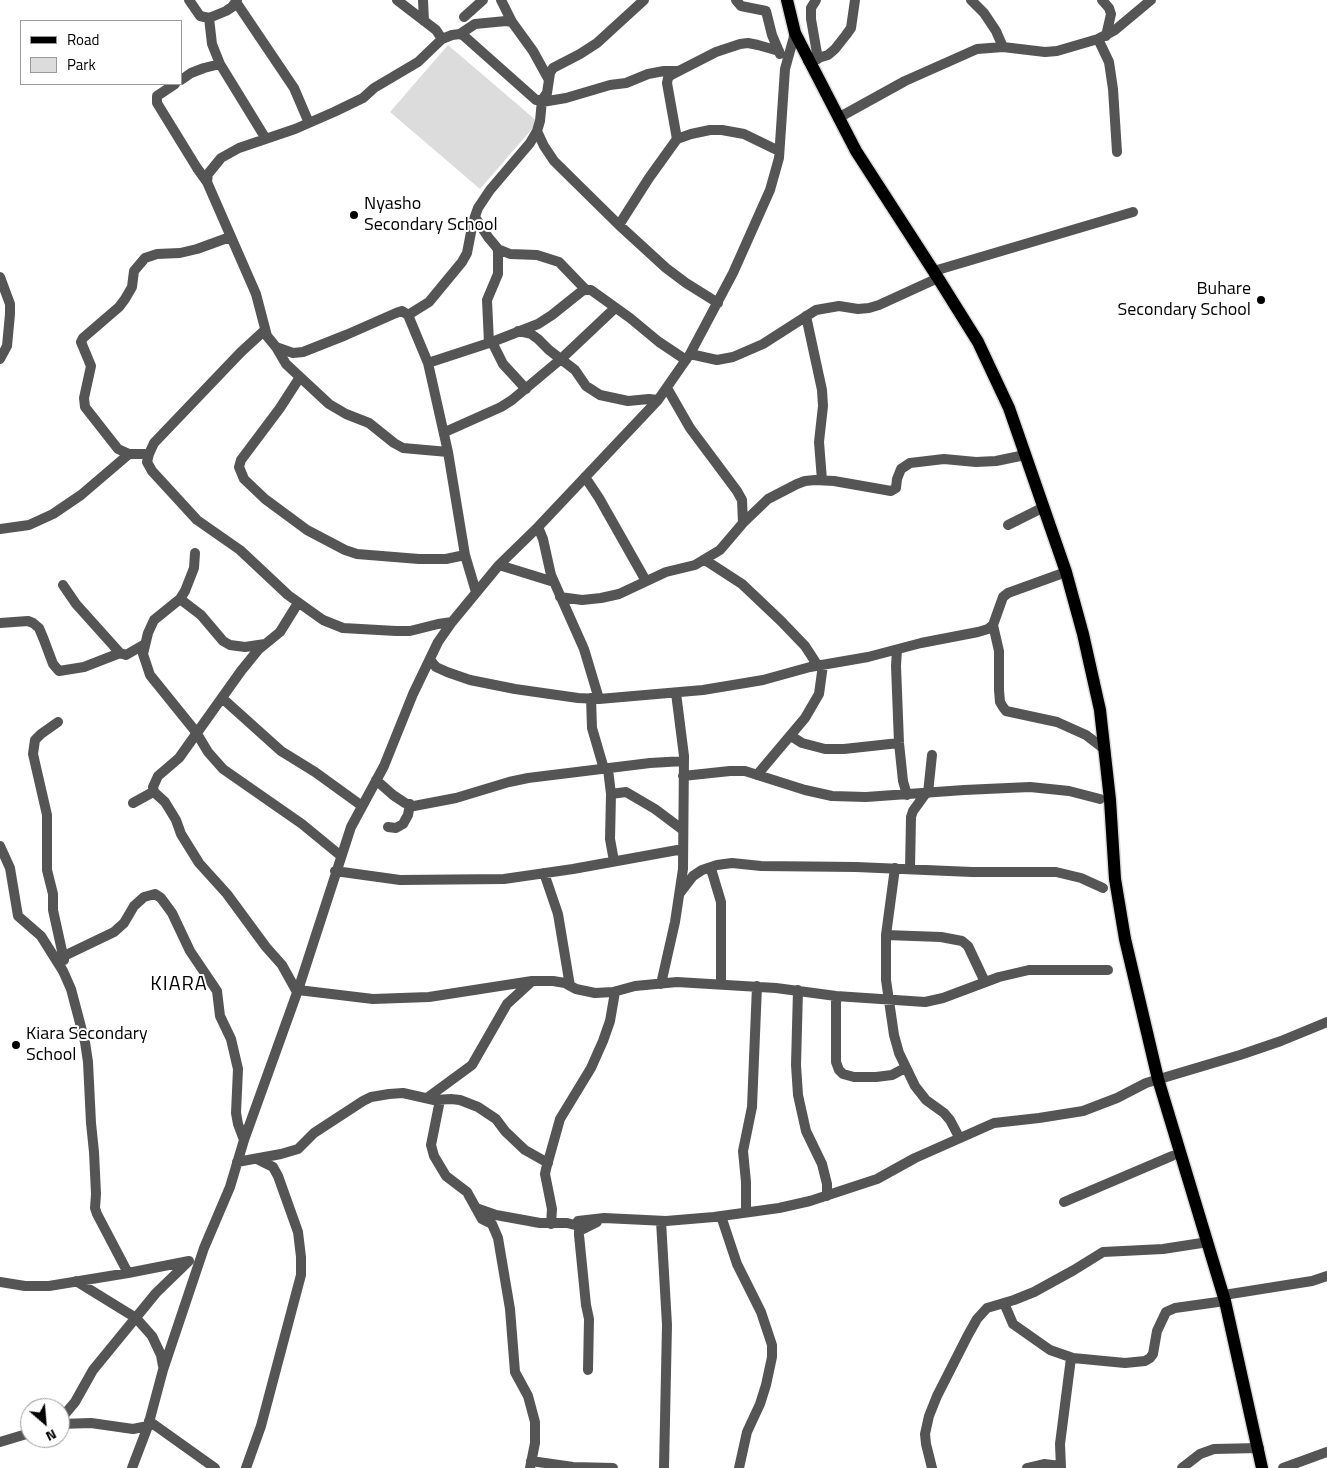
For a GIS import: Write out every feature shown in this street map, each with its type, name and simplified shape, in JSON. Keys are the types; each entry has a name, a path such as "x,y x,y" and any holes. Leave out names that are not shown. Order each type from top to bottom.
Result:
{"main road":[{"path":"787,0 795,33 813,60 838,118 856,151 978,342 1009,408 1066,572 1083,634 1100,710 1116,879 1132,967 1158,1079 1225,1298 1262,1468"}],"street":[{"path":"190,0 200,16 209,18 226,11 236,1 294,88 309,123"},
{"path":"397,0 436,30 442,40"},
{"path":"423,0 424,21"},
{"path":"464,17 483,0"},
{"path":"501,0 512,22 533,51 549,80"},
{"path":"408,315 429,302 462,262 478,208 513,160 522,154 537,131 542,101 547,93 549,80 554,68 597,43 644,0"},
{"path":"736,0 741,6 766,11 779,51 788,58"},
{"path":"816,0 811,8 813,60 835,49 851,28 855,0"},
{"path":"971,0 984,13 1003,47"},
{"path":"1102,0 1109,8 1111,14 1102,37 1109,62 1117,152"},
{"path":"838,118 905,82 977,49 1003,47 1045,52 1057,51 1102,37 1121,25 1152,0"},
{"path":"209,18 212,44 220,64 266,139"},
{"path":"207,182 208,174 221,158 239,148 309,123 363,98 374,88 418,62 442,40 452,35 460,34 476,24 512,22"},
{"path":"132,1468 148,1424 163,1370 204,1248 230,1187 244,1140 298,991 340,856 351,827 384,766 413,694 438,642 452,622 499,565 658,400 688,357 718,303 770,190 780,151 785,69 795,33"},
{"path":"460,34 536,100 566,98 600,87 626,83 648,74 677,71"},
{"path":"677,139 667,83 668,78 677,71 716,52 740,44 748,43 779,51"},
{"path":"182,79 191,73 220,64"},
{"path":"174,85 157,96 157,103 207,182 256,294 267,336 276,346 286,364 329,404 346,414 369,423 403,448 448,452"},
{"path":"619,225 677,139 710,130 722,130 744,134 780,151"},
{"path":"537,131 554,161 619,225 666,268 718,303"},
{"path":"428,363 538,324 586,290 591,290 659,342 688,357 716,360 732,357 763,344 816,310 831,307 858,309 879,305 936,274 1133,212"},
{"path":"475,217 498,248 510,254 537,255 559,262 586,290"},
{"path":"149,454 129,454 118,449 85,408 84,398 91,366 81,342 119,307 130,292 134,271 145,258 151,255 197,249 230,237"},
{"path":"498,248 498,274 487,300 490,342 503,364 526,389"},
{"path":"0,277 10,304 10,314 7,346 0,358"},
{"path":"444,432 501,407 526,389 615,308"},
{"path":"276,346 293,353 303,352 346,336 396,313 402,311 408,315 428,363 448,452 464,555 476,592"},
{"path":"806,316 822,390 823,406 820,442 822,480"},
{"path":"265,330 240,352 154,444 147,462 152,471 197,520 240,550 288,595 323,620 343,628 410,631 452,622"},
{"path":"518,331 531,334 575,370 586,386 600,395 628,402 649,399 658,400"},
{"path":"300,377 284,403 241,460 239,467 244,479 265,499 306,530 345,550 357,554 418,559 446,559 464,555"},
{"path":"667,388 690,428 737,491 742,500 743,523"},
{"path":"0,529 29,525 53,514 81,495 129,454"},
{"path":"560,597 582,600 619,594 666,572 694,565 705,560 720,550 743,523 768,499 783,490 805,481 822,480 864,485 891,491 896,488 900,469 910,463 944,459 996,462 1025,455"},
{"path":"585,477 646,581"},
{"path":"1008,525 1044,507"},
{"path":"538,526 554,582 584,649 595,698 592,728 606,769 611,794 610,839 614,861"},
{"path":"195,553 191,580 180,599 154,620 145,644 143,654 150,675 223,769 302,824 340,856"},
{"path":"705,560 742,584 800,640 821,665 819,694 805,718 757,775"},
{"path":"499,565 554,582"},
{"path":"430,661 436,667 470,680 515,689 595,698 676,693 742,684 988,629 993,625 1003,597 1008,593 1066,572"},
{"path":"63,585 76,604 120,653 126,655 145,644"},
{"path":"180,599 200,616 223,641 230,645 245,647 268,643"},
{"path":"133,803 153,792 158,776 178,758 249,660 280,632 298,603"},
{"path":"0,623 28,621 33,623 39,628 53,664 59,671 84,667 120,653"},
{"path":"993,625 1000,651 999,690 1000,702 1003,708 1006,711 1057,722 1086,735 1103,748"},
{"path":"897,650 899,743 903,782 911,818 910,869"},
{"path":"661,984 680,893 683,849 684,761 676,693"},
{"path":"222,698 281,751 315,772 362,806"},
{"path":"58,722 35,740 33,754 47,814 47,870 53,894 53,910 64,956 67,980"},
{"path":"791,736 802,743 825,749 844,749 899,743"},
{"path":"911,818 913,811 927,793 932,755"},
{"path":"376,780 393,795 414,806 456,798 509,782 684,761"},
{"path":"683,776 745,771 805,790 832,796 866,797 1030,787 1069,791 1100,799"},
{"path":"153,790 169,808 181,834 198,863 227,894 282,966 298,991"},
{"path":"611,794 626,792 655,809 683,830"},
{"path":"388,827 396,828 403,824 408,815 410,804"},
{"path":"0,846 10,868 18,916 41,936 71,989 85,1042 88,1062 90,1123 94,1152 95,1208 128,1273"},
{"path":"335,872 400,880 504,879 573,869 683,849"},
{"path":"680,893 693,876 708,868 732,863 761,866 895,868 972,872 1056,872 1081,878 1103,888"},
{"path":"708,868 712,872 721,902 721,984"},
{"path":"895,868 886,934 886,980 894,1035 899,1053 921,1094 944,1113 959,1137"},
{"path":"544,873 558,914 570,986"},
{"path":"64,956 114,932 124,923 134,906 144,897 155,894 161,898 172,913 190,951 217,991 220,1016 231,1039 238,1069 236,1113 244,1140"},
{"path":"886,934 941,937 962,941 968,946 984,982"},
{"path":"298,991 373,999 429,997 532,981 553,981 595,993 616,992 635,986 677,982 757,986 836,996 925,1002 943,998 984,982 1029,970 1108,970"},
{"path":"427,1098 472,1064 507,1004 532,981"},
{"path":"746,1212 743,1151 752,1107 757,986"},
{"path":"798,990 796,1065 798,1095 806,1131 822,1164 826,1178 827,1196"},
{"path":"552,1224 552,1209 545,1174 560,1119 591,1068 603,1041 610,1021 616,992"},
{"path":"836,996 836,1062 838,1070 843,1074 854,1077 876,1078 892,1075 906,1068"},
{"path":"476,1208 496,1215 552,1224 567,1223 575,1225 578,1221 604,1218 661,1220 721,1216 779,1208 827,1196 876,1179 959,1137 994,1123 1083,1110 1117,1098 1146,1083 1225,1060 1281,1041 1327,1022"},
{"path":"237,1162 281,1154 298,1148 314,1133 371,1097 404,1093 440,1100 460,1100 478,1107 496,1119 505,1131 525,1150 548,1163"},
{"path":"440,1100 431,1145 432,1149 446,1176 467,1192 482,1219 492,1224 498,1238 510,1308 515,1372 528,1396 535,1422 535,1443 530,1464 613,1468"},
{"path":"1064,1202 1172,1156"},
{"path":"246,1468 261,1426 301,1275 298,1232 278,1176 273,1167 257,1159"},
{"path":"721,1216 737,1264 761,1312 772,1345 772,1357 766,1385 760,1404 747,1432 739,1468"},
{"path":"588,1370 590,1319 586,1304 579,1231 604,1218"},
{"path":"661,1220 667,1325 664,1468"},
{"path":"932,1468 925,1434 929,1416 937,1396 977,1319 988,1308 1022,1297 1074,1270 1103,1252 1163,1249 1208,1242"},
{"path":"0,1282 50,1286 201,1260"},
{"path":"70,1408 93,1370 156,1293 189,1261"},
{"path":"1004,1303 1009,1317 1018,1328 1050,1350 1071,1358 1125,1363 1145,1361 1150,1358 1153,1354 1157,1331 1166,1312 1175,1308 1312,1281 1327,1276"},
{"path":"76,1281 136,1318 152,1336 161,1355 163,1370"},
{"path":"1027,1468 1044,1464 1061,1467 1060,1444 1071,1358"},
{"path":"70,1424 91,1423 133,1429 148,1424"},
{"path":"148,1424 214,1468"},
{"path":"0,1442 20,1437"},
{"path":"1311,1458 1327,1446"},
{"path":"1182,1468 1200,1454 1214,1449 1259,1448"},
{"path":"1283,1468 1327,1452"}],"green space":[{"path":"448,45 538,122 480,189 390,112"}],"place":[{"name":"Nyasho Secondary School","path":"354,215"},
{"name":"Buhare Secondary School","path":"1261,300"},
{"name":"Kiara Secondary School","path":"16,1045"}],"district":[{"name":"KIARA","path":"179,985"}]}
